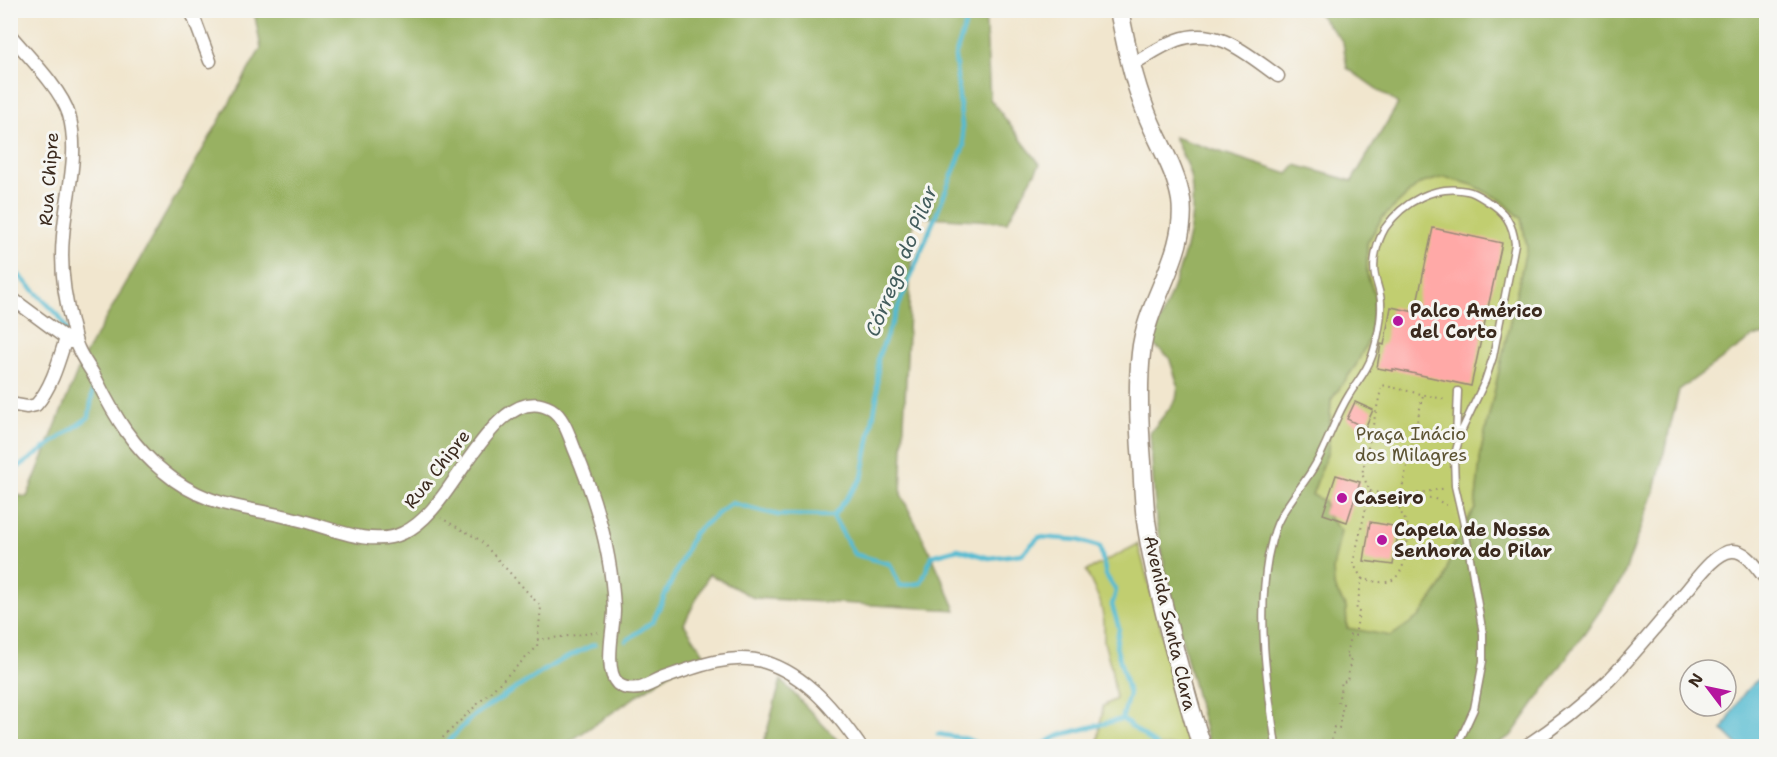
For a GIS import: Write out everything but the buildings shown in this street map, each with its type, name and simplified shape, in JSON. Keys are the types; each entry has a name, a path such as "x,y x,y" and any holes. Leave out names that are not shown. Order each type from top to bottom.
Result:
{"street":[{"path":"191,10 210,61"},
{"name":"Avenida Santa Clara","path":"1119,10 1131,66 1146,111 1174,176 1181,201 1180,229 1171,264 1144,331 1140,372 1139,431 1146,521 1160,595 1191,715 1202,747"},
{"name":"Rua Chipre","path":"10,35 56,90 67,110 72,128 73,152 63,237 62,279 65,301 78,349 106,400 132,440 167,475 192,492 233,507 295,518 347,533 373,538 389,538 405,533 420,522 457,477 477,447 509,413 529,404 548,407 559,416 570,438 606,540 614,612 610,654 612,676 616,682 622,687 632,689 643,687 688,669 722,661 744,659 765,662 786,672 815,692 841,720 860,747"},
{"path":"1131,66 1175,40 1194,35 1215,36 1234,44 1278,76"},
{"path":"10,297 78,349"},
{"path":"10,404 27,407 36,405 40,401 54,373 66,338"},
{"path":"1526,747 1550,730 1608,681 1706,567 1725,553 1734,551 1744,554 1767,579"}],"lane":[{"path":"1276,747 1263,641 1265,576 1271,543 1280,518 1317,462 1338,415 1372,357 1381,312 1381,295 1374,264 1385,229 1397,213 1411,203 1424,195 1446,189 1468,191 1496,206 1510,223 1514,232 1515,244 1489,370 1456,447"},
{"path":"1457,747 1474,709 1483,662 1483,634 1455,486 1458,391"}],"path":[{"path":"1331,747 1334,727 1339,728 1343,704 1338,703 1342,681 1347,682 1351,658 1346,657 1350,635 1355,636 1359,612 1356,611 1362,579 1353,563 1370,491 1362,474 1382,385 1458,402"},
{"path":"1362,579 1386,582 1398,576 1402,570 1408,530 1399,509 1400,497 1424,394"},
{"path":"1400,497 1455,486"},
{"path":"1370,491 1441,501 1462,517"},
{"path":"429,511 480,540 541,608 537,647 434,747"},
{"path":"537,640 612,630"}],"green space":[{"path":"254,11 985,11 990,99 1040,164 1007,222 913,216 901,494 956,610 754,598 709,574 684,624 709,661 675,670 563,746 11,746 10,494 27,497 82,360 261,48"},
{"path":"1316,11 1766,11 1766,335 1753,337 1679,390 1655,490 1622,580 1511,736 1492,746 1209,746 1168,584 1156,521 1150,433 1176,400 1178,385 1169,357 1152,344 1181,264 1191,223 1191,180 1174,137 1288,174 1296,165 1352,181 1398,104 1347,68 1343,42","holes":["1444,177 1473,185 1500,199 1521,218 1527,246 1481,451 1475,509 1453,544 1444,582 1420,616 1391,636 1347,628 1346,608 1334,587 1333,568 1341,531 1328,517 1324,501 1312,495 1328,451 1331,400 1356,365 1369,339 1375,297 1367,274 1367,243 1382,218 1419,184"]},
{"name":"Praça Inácio dos Milagres","path":"1444,177 1473,185 1500,199 1521,218 1527,246 1481,451 1475,509 1453,544 1444,582 1420,616 1391,637 1347,629 1346,608 1334,587 1333,568 1340,531 1328,517 1324,501 1312,495 1328,451 1331,400 1356,365 1375,297 1367,274 1367,243 1382,218 1419,184"},
{"path":"1138,544 1192,746 1102,746 1098,742 1103,706 1116,699 1104,642 1104,621 1100,601 1086,571"},
{"path":"781,680 843,746 763,746"}],"water":[{"path":"1761,678 1766,681 1766,746 1739,746 1723,730 1729,718 1738,718 1738,702"}],"waterway":[{"name":"Córrego do Pilar","path":"833,516 862,478 877,397 878,357 964,146 955,57 970,10"},
{"path":"10,266 59,316 69,335"},
{"path":"10,473 89,417 94,382"},
{"path":"626,641 653,621 694,533 731,503 778,515 833,516 854,554 890,564 900,586 921,583 932,556 958,549 989,558 1022,554 1039,537 1078,540 1100,547 1106,575 1116,591 1112,605 1119,628 1116,646 1129,694 1122,719"},
{"path":"444,746 473,716 556,663 595,644"},
{"path":"1040,746 1060,735 1122,719 1157,746"},
{"path":"938,734 967,739 983,746"}],"place":[{"name":"Palco Américo del Corto","path":"1398,321"},
{"name":"Caseiro","path":"1342,498"},
{"name":"Capela de Nossa Senhora do Pilar","path":"1382,540"}]}
